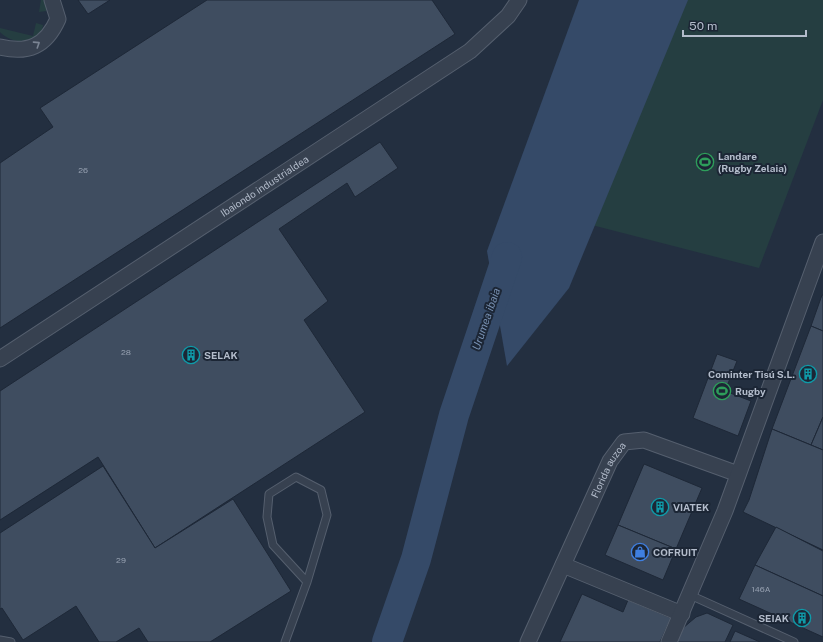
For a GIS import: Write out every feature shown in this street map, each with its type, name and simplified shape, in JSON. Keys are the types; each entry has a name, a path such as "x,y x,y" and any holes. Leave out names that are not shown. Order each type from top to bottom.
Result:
{"street":[{"path":"0,48 15,51 32,48 46,38 52,32 58,20 52,0"},
{"name":"Ibaiondo industrialdea","path":"0,359 470,51 508,16 519,0"},
{"path":"669,642 725,511 823,242"},
{"name":"Florida auzoa","path":"528,642 610,461 624,442 644,440 738,474"},
{"path":"563,565 682,614"}],"lane":[{"path":"285,642 307,582 327,515 320,490 296,477 269,494 267,517 273,545 307,582"},
{"path":"690,595 794,642"},
{"path":"0,640 11,642"}],"green space":[{"path":"41,0 44,0 47,6 46,11 39,12"},
{"name":"Landare (Rugby Zelaia)","path":"671,0 823,0 823,100 759,268 588,224"},
{"path":"36,23 43,25 42,32 37,36 26,40 16,41 0,32 0,28 33,36"}],"water":[{"path":"579,0 688,0 569,288 507,366 487,251"}],"building":[{"path":"78,0 110,0 88,14"},
{"path":"207,0 432,0 455,34 0,328 0,163 53,127 40,108"},
{"name":"SELAK","path":"380,142 398,168 355,197 347,183 279,229 328,301 304,320 365,412 155,548 98,457 0,520 0,391"},
{"path":"823,295 823,331 811,326"},
{"name":"Cominter Tisú S.L.","path":"811,326 823,331 823,417 811,445 772,429"},
{"path":"717,354 737,361 725,391 751,401 738,436 693,418"},
{"path":"823,417 823,450 811,445"},
{"path":"772,429 823,450 823,550 743,512 749,500"},
{"name":"VIATEK","path":"644,464 702,488 676,549 618,525"},
{"path":"103,466 155,548 233,499 291,591 210,642 148,642 139,628 116,642 99,642 76,606 23,640 2,608 0,609 0,533"},
{"name":"COFRUIT","path":"618,525 676,549 663,580 605,555"},
{"path":"776,527 823,551 823,596 755,565"},
{"name":"SEIAK","path":"755,565 823,596 823,637 739,599"},
{"path":"582,594 623,612 628,600 671,618 660,642 560,642"},
{"path":"707,613 733,625 725,642 677,642 683,628 696,617"},
{"path":"735,631 760,642 730,642"}],"waterway":[{"name":"Urumea ibaia","path":"387,642 416,559 454,415 507,257"}],"place":[{"name":"Landare (Rugby Zelaia)","path":"705,162"},
{"name":"SELAK","path":"191,355"},
{"name":"Cominter Tisú S.L.","path":"808,374"},
{"name":"Rugby","path":"722,391"},
{"name":"VIATEK","path":"660,507"},
{"name":"COFRUIT","path":"640,552"},
{"name":"SEIAK","path":"802,618"}]}
